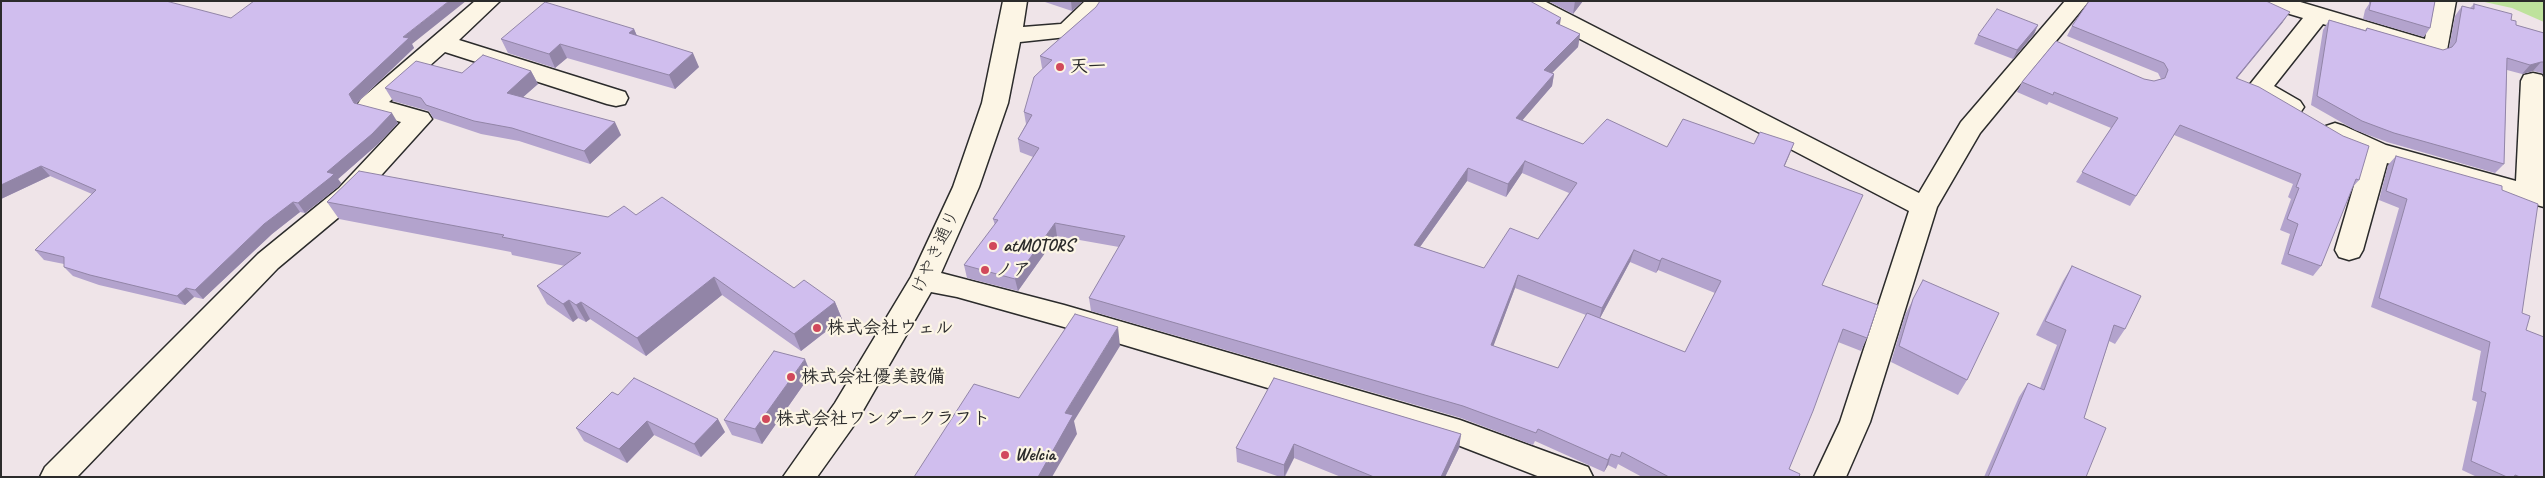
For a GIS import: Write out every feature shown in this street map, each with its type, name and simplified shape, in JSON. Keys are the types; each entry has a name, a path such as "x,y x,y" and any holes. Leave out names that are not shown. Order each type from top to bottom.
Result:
{"street":[{"path":"56,477 268,261 348,195 419,119 370,105 444,43 489,1"},
{"name":"けやき通り","path":"799,477 846,412 924,280 966,187 995,103 1010,35 1015,1"},
{"path":"1010,35 1068,31 1099,1"},
{"path":"1525,1 1924,207"},
{"path":"1830,477 1855,422 1924,207 1970,128 2078,1"},
{"path":"2271,1 2435,50 2444,1"},
{"path":"2318,15 2259,88 2345,138 2377,151 2536,196 2533,81"},
{"path":"2046,38 2072,49"},
{"path":"444,43 616,98"},
{"path":"2348,250 2377,151"},
{"path":"924,280 957,286 1002,298 1460,433 1577,477"}],"green space":[{"path":"2480,1 2544,1 2544,22 2512,8"}],"building":[{"path":"1,1 166,1 231,18 254,1 449,1 403,37 409,38 349,94 354,103 392,113 372,134 327,172 334,174 331,177 298,203 293,202 264,224 195,290 186,288 177,296 64,267 64,257 35,250 96,190 41,166 1,185"},
{"path":"1100,1 1530,1 1561,18 1556,23 1580,34 1544,70 1554,74 1516,118 1583,144 1607,119 1667,147 1683,119 1754,144 1760,132 1794,143 1784,166 1863,195 1822,285 1878,305 1867,338 1843,329 1813,411 1789,469 1800,474 1799,477 1669,477 1622,452 1620,457 1611,454 1608,460 1538,429 1536,433 1463,406 1089,298 1125,236 1055,223 1015,279 964,265 998,220 993,219 1039,148 1018,139 1032,115 1024,112 1034,77 1052,60 1040,56 1096,7","holes":["1525,161 1577,183 1538,239 1510,228 1484,268 1414,245 1468,168 1508,184","1634,250 1660,261 1662,258 1721,281 1685,352 1587,313 1558,368 1491,345 1518,275 1602,308"]},
{"path":"2089,1 2266,1 2290,12 2236,78 2259,87 2343,136 2369,146 2359,180 2356,179 2321,266 2288,254 2298,224 2287,219 2299,188 2296,187 2301,174 2180,125 2136,196 2082,172 2118,118 2054,92 2053,95 2022,82 2056,41 2144,79 2154,81 2165,78 2168,70 2164,63 2072,26"},
{"path":"2371,1 2435,1 2430,28 2369,10"},
{"path":"545,2 634,29 629,33 693,53 669,75 560,44 549,54 501,39"},
{"path":"2474,4 2512,14 2511,20 2516,21 2516,25 2544,33 2544,62 2530,65 2507,58 2504,164 2394,133 2362,121 2317,96 2329,20 2366,31 2367,28 2443,50 2452,47 2456,42 2462,6 2474,9"},
{"path":"1997,9 2038,25 2017,50 1978,35"},
{"path":"483,55 531,71 507,93 615,122 584,151 512,128 474,121 426,105 421,98 385,88 416,61 462,73"},
{"path":"2396,156 2502,186 2502,190 2538,204 2522,313 2530,316 2526,330 2544,337 2544,477 2520,477 2515,475 2514,477 2507,477 2471,461 2486,393 2481,391 2490,342 2379,298 2407,199 2386,191"},
{"path":"359,171 608,217 624,206 636,215 662,197 794,288 804,280 835,302 794,334 714,277 637,338 581,302 576,305 569,300 563,304 537,286 581,253 502,237 504,235 327,202"},
{"path":"2072,266 2141,296 2125,329 2114,325 2084,418 2106,428 2086,477 1988,477 2028,383 2044,390 2066,330 2045,321"},
{"path":"1923,280 1999,313 1967,380 1899,346 1913,299"},
{"path":"1075,314 1118,327 1065,413 1073,415 1038,477 914,477 974,384 1019,398"},
{"path":"774,351 805,359 755,429 724,420"},
{"path":"634,378 718,419 694,444 647,421 619,449 576,428 612,392 618,395"},
{"path":"1274,378 1461,434 1441,477 1374,477 1294,444 1284,465 1236,448"}],"place":[{"name":"天一","path":"1060,67"},
{"name":"atMOTORS","path":"993,246"},
{"name":"ノア","path":"985,270"},
{"name":"株式会社ウェル","path":"817,328"},
{"name":"株式会社優美設備","path":"791,377"},
{"name":"株式会社ワンダークラフト","path":"766,419"},
{"name":"Welcia","path":"1005,455"}]}
